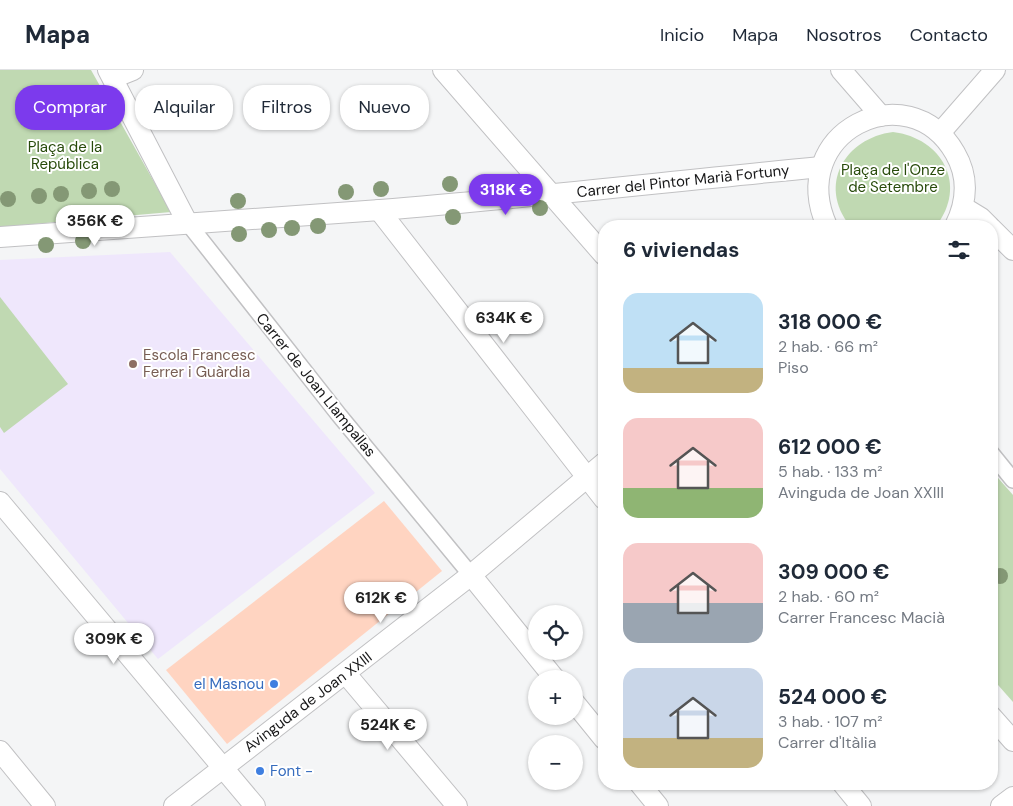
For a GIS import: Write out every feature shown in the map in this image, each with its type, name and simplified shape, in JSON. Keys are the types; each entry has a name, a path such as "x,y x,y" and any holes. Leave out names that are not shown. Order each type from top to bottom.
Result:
{"street":[{"path":"110,74 133,70"},
{"path":"444,70 598,248"},
{"path":"841,70 881,116"},
{"path":"940,133 995,70"},
{"name":"Carrer de Joan Llampallas","path":"110,74 187,222 339,415 548,670"},
{"path":"824,220 820,210 817,188 821,167 831,146 847,130 867,119 881,116 911,118 940,133 959,160 964,177 963,207 958,220"},
{"name":"Carrer del Pintor Marià Fortuny","path":"0,237 187,222 379,210 821,167"},
{"path":"963,207 983,220"},
{"path":"379,210 598,492"},
{"path":"998,235 1013,250"},
{"path":"998,462 1013,480"},
{"name":"Avinguda de Joan XXIII","path":"174,806 471,575 598,468"},
{"path":"0,502 255,806"},
{"path":"346,674 456,806"},
{"path":"583,713 598,732"},
{"path":"998,724 1013,742"},
{"path":"0,751 45,806"},
{"path":"645,790 658,806"},
{"path":"848,790 861,806"},
{"path":"1001,806 1013,797"}],"shaded area":[{"name":"Escola Francesc Ferrer i Guàrdia","path":"170,252 375,493 158,659 0,469 0,260"}],"green space":[{"name":"Plaça de la República","path":"0,70 91,70 99,85 15,85 15,130 125,130 171,212 0,227"},
{"name":"Plaça de l'Onze de Setembre","path":"893,132 910,136 925,143 937,154 945,166 949,180 950,195 939,220 846,220 840,210 836,195 836,180 841,166 850,154 861,143 876,136"},
{"path":"0,297 68,384 4,433 0,427"},
{"path":"998,478 1013,495 1013,702 998,685"}],"building":[{"path":"384,501 442,571 227,744 166,670"}],"place":[{"name":"Escola Francesc Ferrer i Guàrdia","path":"133,364"},
{"name":"el Masnou","path":"274,684"},
{"name":"Font -","path":"260,771"}]}
